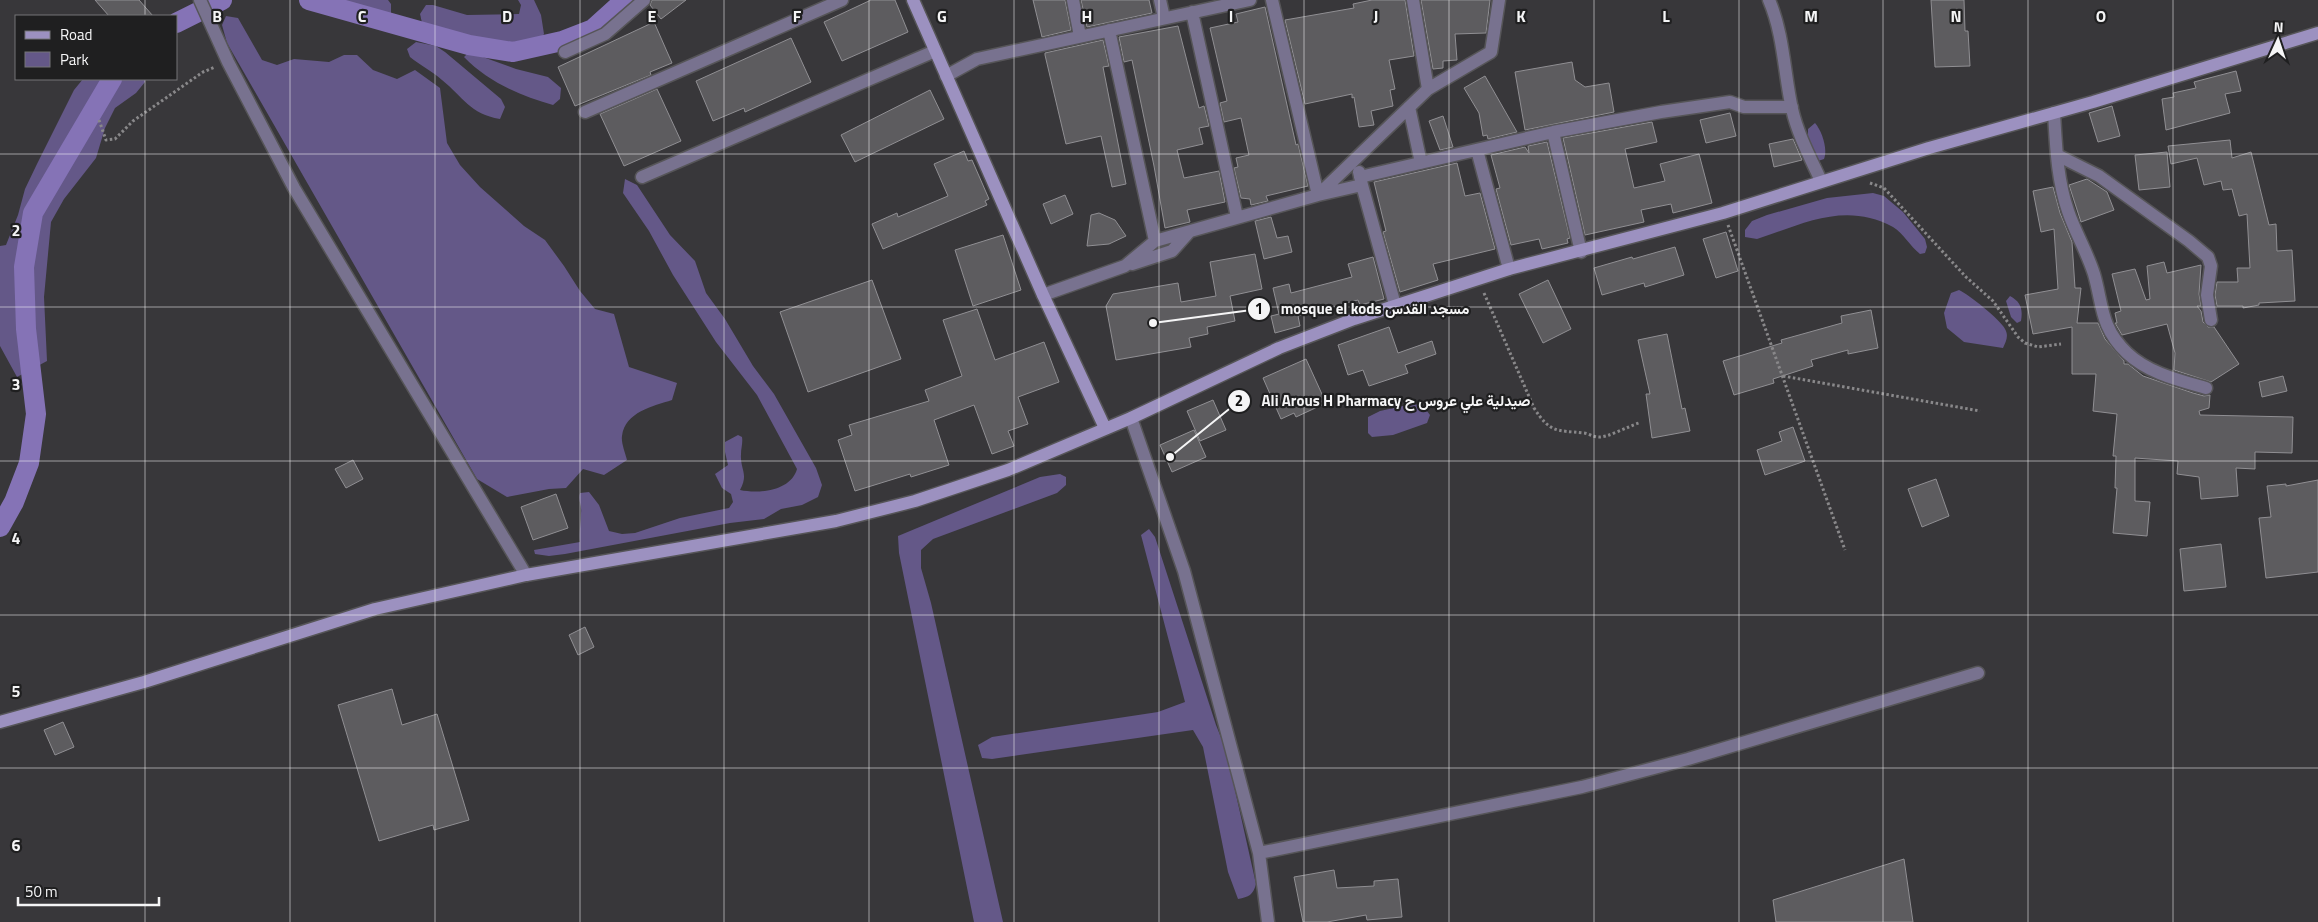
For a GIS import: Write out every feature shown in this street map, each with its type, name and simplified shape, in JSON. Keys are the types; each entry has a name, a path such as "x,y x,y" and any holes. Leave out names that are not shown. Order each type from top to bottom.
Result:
{"main road":[{"path":"913,0 1042,294 1105,428"},
{"path":"0,722 144,682 375,609 526,576 836,521 915,501 1008,470 1131,418 1279,348 1395,305 1509,269 1581,252 1723,213 1821,181 2318,33"}],"street":[{"path":"200,0 228,62 294,188 526,576"},
{"path":"565,52 605,34 644,0"},
{"path":"585,112 842,0"},
{"path":"1073,0 1080,36"},
{"path":"1160,0 1164,18"},
{"path":"946,76 977,59 1250,0"},
{"path":"1272,0 1318,195"},
{"path":"1414,0 1428,89"},
{"path":"1318,195 1428,89 1491,52 1499,0"},
{"path":"1769,0 1777,20 1792,107 1799,135 1821,181"},
{"path":"1192,12 1237,217"},
{"path":"1109,30 1154,241"},
{"path":"642,177 935,51"},
{"path":"1125,266 1154,241 1318,195 1421,163 1553,132 1661,112 1730,102 1744,107 1792,107"},
{"path":"1408,107 1421,163"},
{"path":"2054,113 2056,155 2060,184 2067,210 2087,255 2094,276 2101,313 2108,328 2126,352 2138,361 2157,372 2206,388"},
{"path":"1553,132 1581,252"},
{"path":"1477,150 1509,269"},
{"path":"2056,155 2099,176 2189,241 2208,257 2212,266 2207,295 2211,320"},
{"path":"1356,158 1395,305"},
{"path":"1042,294 1172,251 1191,231"},
{"path":"1131,418 1184,571 1259,853 1268,922"},
{"path":"1259,853 1582,787 1688,759 1978,673"}],"path":[{"path":"98,120 106,140 115,139 133,121 203,72 228,62"},
{"path":"1859,170 1867,181 1884,188 1966,277 1992,301 2025,344 2038,347 2061,344"},
{"path":"1723,213 1845,550"},
{"path":"1478,280 1534,408 1543,422 1550,428 1562,432 1585,433 1599,437 1639,423"},
{"path":"1782,376 1980,411"}],"green space":[{"path":"325,0 388,0 391,4 391,14 385,17"},
{"path":"518,0 534,0 541,15 544,34 540,40 513,43 463,36 427,26 422,22 420,14 426,5 433,5 467,15 519,14 521,5"},
{"path":"226,16 238,18 262,60 277,65 294,59 329,62 344,55 357,55 373,70 397,79 415,70 440,88 447,143 460,165 480,187 524,226 545,240 580,291 595,309 614,314 629,367 677,383 672,400 641,411 628,421 622,436 627,460 604,475 583,469 566,488 549,489 507,497 477,479 227,43 222,25"},
{"path":"416,42 436,46 445,52 501,99 505,107 500,119 490,117 474,109 438,77 410,57 407,49"},
{"path":"469,52 516,69 548,77 561,88 560,99 553,105 529,97 494,81 464,57"},
{"path":"82,80 145,80 136,93 115,108 105,128 96,158 64,199 51,222 44,297 47,361 17,377 0,346 0,246 6,245 18,215 25,189 74,90"},
{"path":"1815,123 1825,145 1824,159 1818,161 1808,138 1808,129"},
{"path":"625,179 637,185 670,235 695,261 706,293 725,319 753,366 774,394 816,468 822,485 818,497 802,505 781,509 764,519 730,523 565,554 549,556 535,554 534,550 580,542 580,493 589,492 599,505 609,531 622,534 635,533 680,518 729,508 733,502 731,494 722,488 715,474 728,465 725,442 738,435 742,437 741,459 744,475 740,490 756,492 773,489 788,482 794,476 797,469 757,395 716,342 673,275 649,231 623,193"},
{"path":"1873,193 1884,196 1903,212 1925,239 1927,247 1925,253 1920,254 1893,227 1875,219 1858,216 1841,215 1824,218 1757,239 1745,237 1745,230 1752,221 1767,215 1827,198"},
{"path":"1959,290 1984,308 2002,325 2007,336 2003,348 1964,342 1947,328 1944,313 1951,293"},
{"path":"2010,296 2019,303 2021,309 2021,321 2017,323 2011,317 2006,301"},
{"path":"1412,404 1424,408 1430,415 1427,423 1393,435 1372,437 1368,433 1368,417 1380,411"},
{"path":"1060,474 1066,477 1066,485 1057,493 933,539 921,550 921,568 931,603 1003,922 974,922 899,553 898,536 1040,477"},
{"path":"1149,529 1155,537 1216,725 1226,750 1256,884 1252,893 1238,899 1228,872 1203,747 1193,730 992,759 982,758 978,745 992,737 1158,712 1185,702 1141,535"}],"building":[{"path":"95,0 139,0 152,15 108,15"},
{"path":"652,0 686,0 661,19 650,5"},
{"path":"871,0 895,0 908,32 842,61 824,22"},
{"path":"1033,0 1065,0 1071,30 1042,37"},
{"path":"1081,0 1149,0 1152,13 1087,27"},
{"path":"1372,0 1405,0 1414,56 1389,60 1395,89 1390,90 1393,106 1371,111 1374,125 1359,127 1352,94 1305,104 1285,20 1354,8 1353,4"},
{"path":"1421,0 1490,0 1486,33 1455,34 1457,60 1443,61 1443,68 1433,69"},
{"path":"1931,0 1964,0 1965,31 1968,31 1970,66 1935,67"},
{"path":"1265,7 1296,145 1298,144 1308,186 1266,196 1268,201 1251,205 1250,199 1241,198 1234,168 1238,167 1236,158 1249,155 1241,118 1224,122 1220,103 1227,101 1210,28 1238,22 1236,14"},
{"path":"654,22 672,63 650,72 651,75 575,106 558,67"},
{"path":"1178,26 1199,108 1204,106 1209,126 1199,128 1203,144 1177,150 1184,178 1219,171 1225,202 1187,210 1190,222 1165,228 1132,60 1124,62 1119,37"},
{"path":"791,38 811,82 745,112 744,108 713,121 696,81"},
{"path":"1103,40 1109,66 1103,67 1126,184 1112,187 1101,136 1066,144 1045,55 1045,53"},
{"path":"1572,62 1575,80 1585,87 1609,83 1614,112 1525,130 1515,72"},
{"path":"2236,71 2241,91 2225,94 2230,113 2166,130 2162,99 2174,97 2173,93 2196,88 2194,82"},
{"path":"1485,76 1517,132 1488,139 1487,135 1483,136 1479,113 1464,88"},
{"path":"657,89 681,141 624,166 600,114"},
{"path":"930,90 944,119 855,162 841,135"},
{"path":"2112,106 2120,136 2098,142 2089,113"},
{"path":"1730,113 1736,136 1706,143 1700,120"},
{"path":"1443,116 1453,147 1440,150 1429,121"},
{"path":"1652,122 1657,142 1625,149 1634,188 1665,181 1660,164 1699,154 1712,203 1673,213 1671,204 1641,210 1644,222 1585,235 1563,138"},
{"path":"1793,139 1802,160 1774,167 1769,144"},
{"path":"2230,140 2232,158 2251,152 2269,225 2276,224 2277,251 2292,250 2295,301 2259,303 2259,305 2243,308 2243,306 2217,306 2215,295 2217,282 2238,282 2237,268 2250,268 2247,214 2239,216 2232,189 2223,190 2221,181 2204,185 2197,158 2171,164 2168,146"},
{"path":"1547,142 1570,238 1567,239 1568,243 1542,249 1539,239 1511,245 1496,189 1500,188 1491,155 1525,147 1529,153 1528,146"},
{"path":"964,151 968,161 972,160 989,199 985,201 987,205 883,249 872,224 897,213 898,217 948,196 934,164"},
{"path":"2167,152 2170,187 2139,190 2135,155"},
{"path":"1457,163 1465,196 1480,193 1495,249 1433,264 1438,280 1400,292 1383,232 1386,231 1374,182"},
{"path":"2087,179 2107,192 2114,210 2081,222 2069,185"},
{"path":"2053,187 2060,213 2072,242 2075,288 2081,288 2077,323 2098,323 2105,339 2124,361 2124,364 2128,364 2143,376 2193,393 2204,396 2210,395 2209,408 2199,411 2200,415 2293,417 2292,453 2255,452 2255,469 2236,468 2238,496 2201,499 2199,477 2177,474 2178,461 2135,458 2135,501 2150,502 2147,536 2113,533 2117,488 2115,488 2116,456 2113,456 2117,414 2093,411 2096,374 2072,374 2072,327 2033,334 2025,295 2058,289 2054,229 2041,232 2033,191"},
{"path":"1065,195 1073,214 1051,224 1043,204"},
{"path":"1099,213 1115,220 1126,236 1109,244 1087,246 1091,215"},
{"path":"1271,217 1277,238 1288,236 1292,252 1264,259 1255,221"},
{"path":"1726,232 1738,271 1716,278 1703,239"},
{"path":"1003,235 1021,290 973,306 955,250"},
{"path":"1675,247 1684,275 1645,287 1644,283 1602,295 1594,268"},
{"path":"1255,254 1262,289 1230,296 1235,321 1207,327 1208,334 1189,338 1191,347 1116,360 1106,306 1113,294 1178,283 1181,302 1216,296 1210,262"},
{"path":"1373,257 1384,299 1360,305 1358,300 1298,316 1300,326 1275,333 1271,316 1279,314 1273,288 1289,284 1291,293 1352,277 1348,264"},
{"path":"2164,262 2167,273 2201,265 2199,294 2201,306 2197,306 2201,311 2203,322 2208,327 2214,327 2239,364 2211,382 2174,370 2175,353 2167,324 2122,335 2115,323 2117,323 2115,313 2121,311 2112,274 2135,269 2146,300 2150,299 2147,266"},
{"path":"872,280 901,359 808,392 780,312"},
{"path":"1548,280 1571,329 1543,343 1519,294"},
{"path":"977,309 995,360 1044,342 1059,382 1018,397 1028,424 1008,431 1014,446 992,454 974,405 934,420 949,465 911,477 910,474 855,491 838,440 852,435 849,425 929,401 925,390 962,376 943,320"},
{"path":"1871,310 1878,348 1848,354 1848,350 1811,360 1813,366 1773,379 1774,383 1734,395 1723,361 1782,343 1781,340 1842,323 1841,316"},
{"path":"1389,327 1398,353 1432,341 1436,354 1405,365 1408,373 1369,386 1363,370 1348,375 1338,345"},
{"path":"1667,334 1682,409 1685,408 1690,431 1652,438 1646,394 1650,394 1638,340"},
{"path":"1306,359 1326,403 1296,417 1294,413 1281,419 1263,378"},
{"path":"2283,376 2287,391 2262,397 2259,382"},
{"path":"1213,400 1226,430 1200,441 1187,411"},
{"path":"1793,427 1805,461 1765,475 1757,450 1782,441 1779,432"},
{"path":"1194,430 1206,457 1172,472 1160,445"},
{"path":"353,460 363,479 346,488 335,469"},
{"path":"1936,479 1949,516 1922,527 1908,489"},
{"path":"2318,480 2318,572 2266,578 2259,518 2271,517 2267,486 2286,484 2286,486"},
{"path":"556,494 568,528 533,540 521,507"},
{"path":"2221,544 2226,587 2184,591 2180,549"},
{"path":"585,627 594,647 578,655 569,635"},
{"path":"392,689 402,725 437,714 469,820 434,830 433,825 379,841 338,705"},
{"path":"63,722 74,747 55,755 44,730"},
{"path":"1904,859 1913,922 1776,922 1773,900"},
{"path":"1334,870 1337,888 1374,886 1374,881 1398,879 1402,917 1367,920 1366,915 1327,922 1303,922 1294,877"}],"waterway":[{"path":"178,22 222,0"},
{"path":"309,0 469,45 513,52 562,41 593,29 625,0"},
{"path":"0,527 14,502 29,463 36,414 26,329 24,267 33,213 111,80"}],"place":[{"name":"mosque el kods مسجد القدس","path":"1153,323"},
{"name":"Ali Arous H Pharmacy صيدلية علي عروس ح","path":"1170,457"}]}
